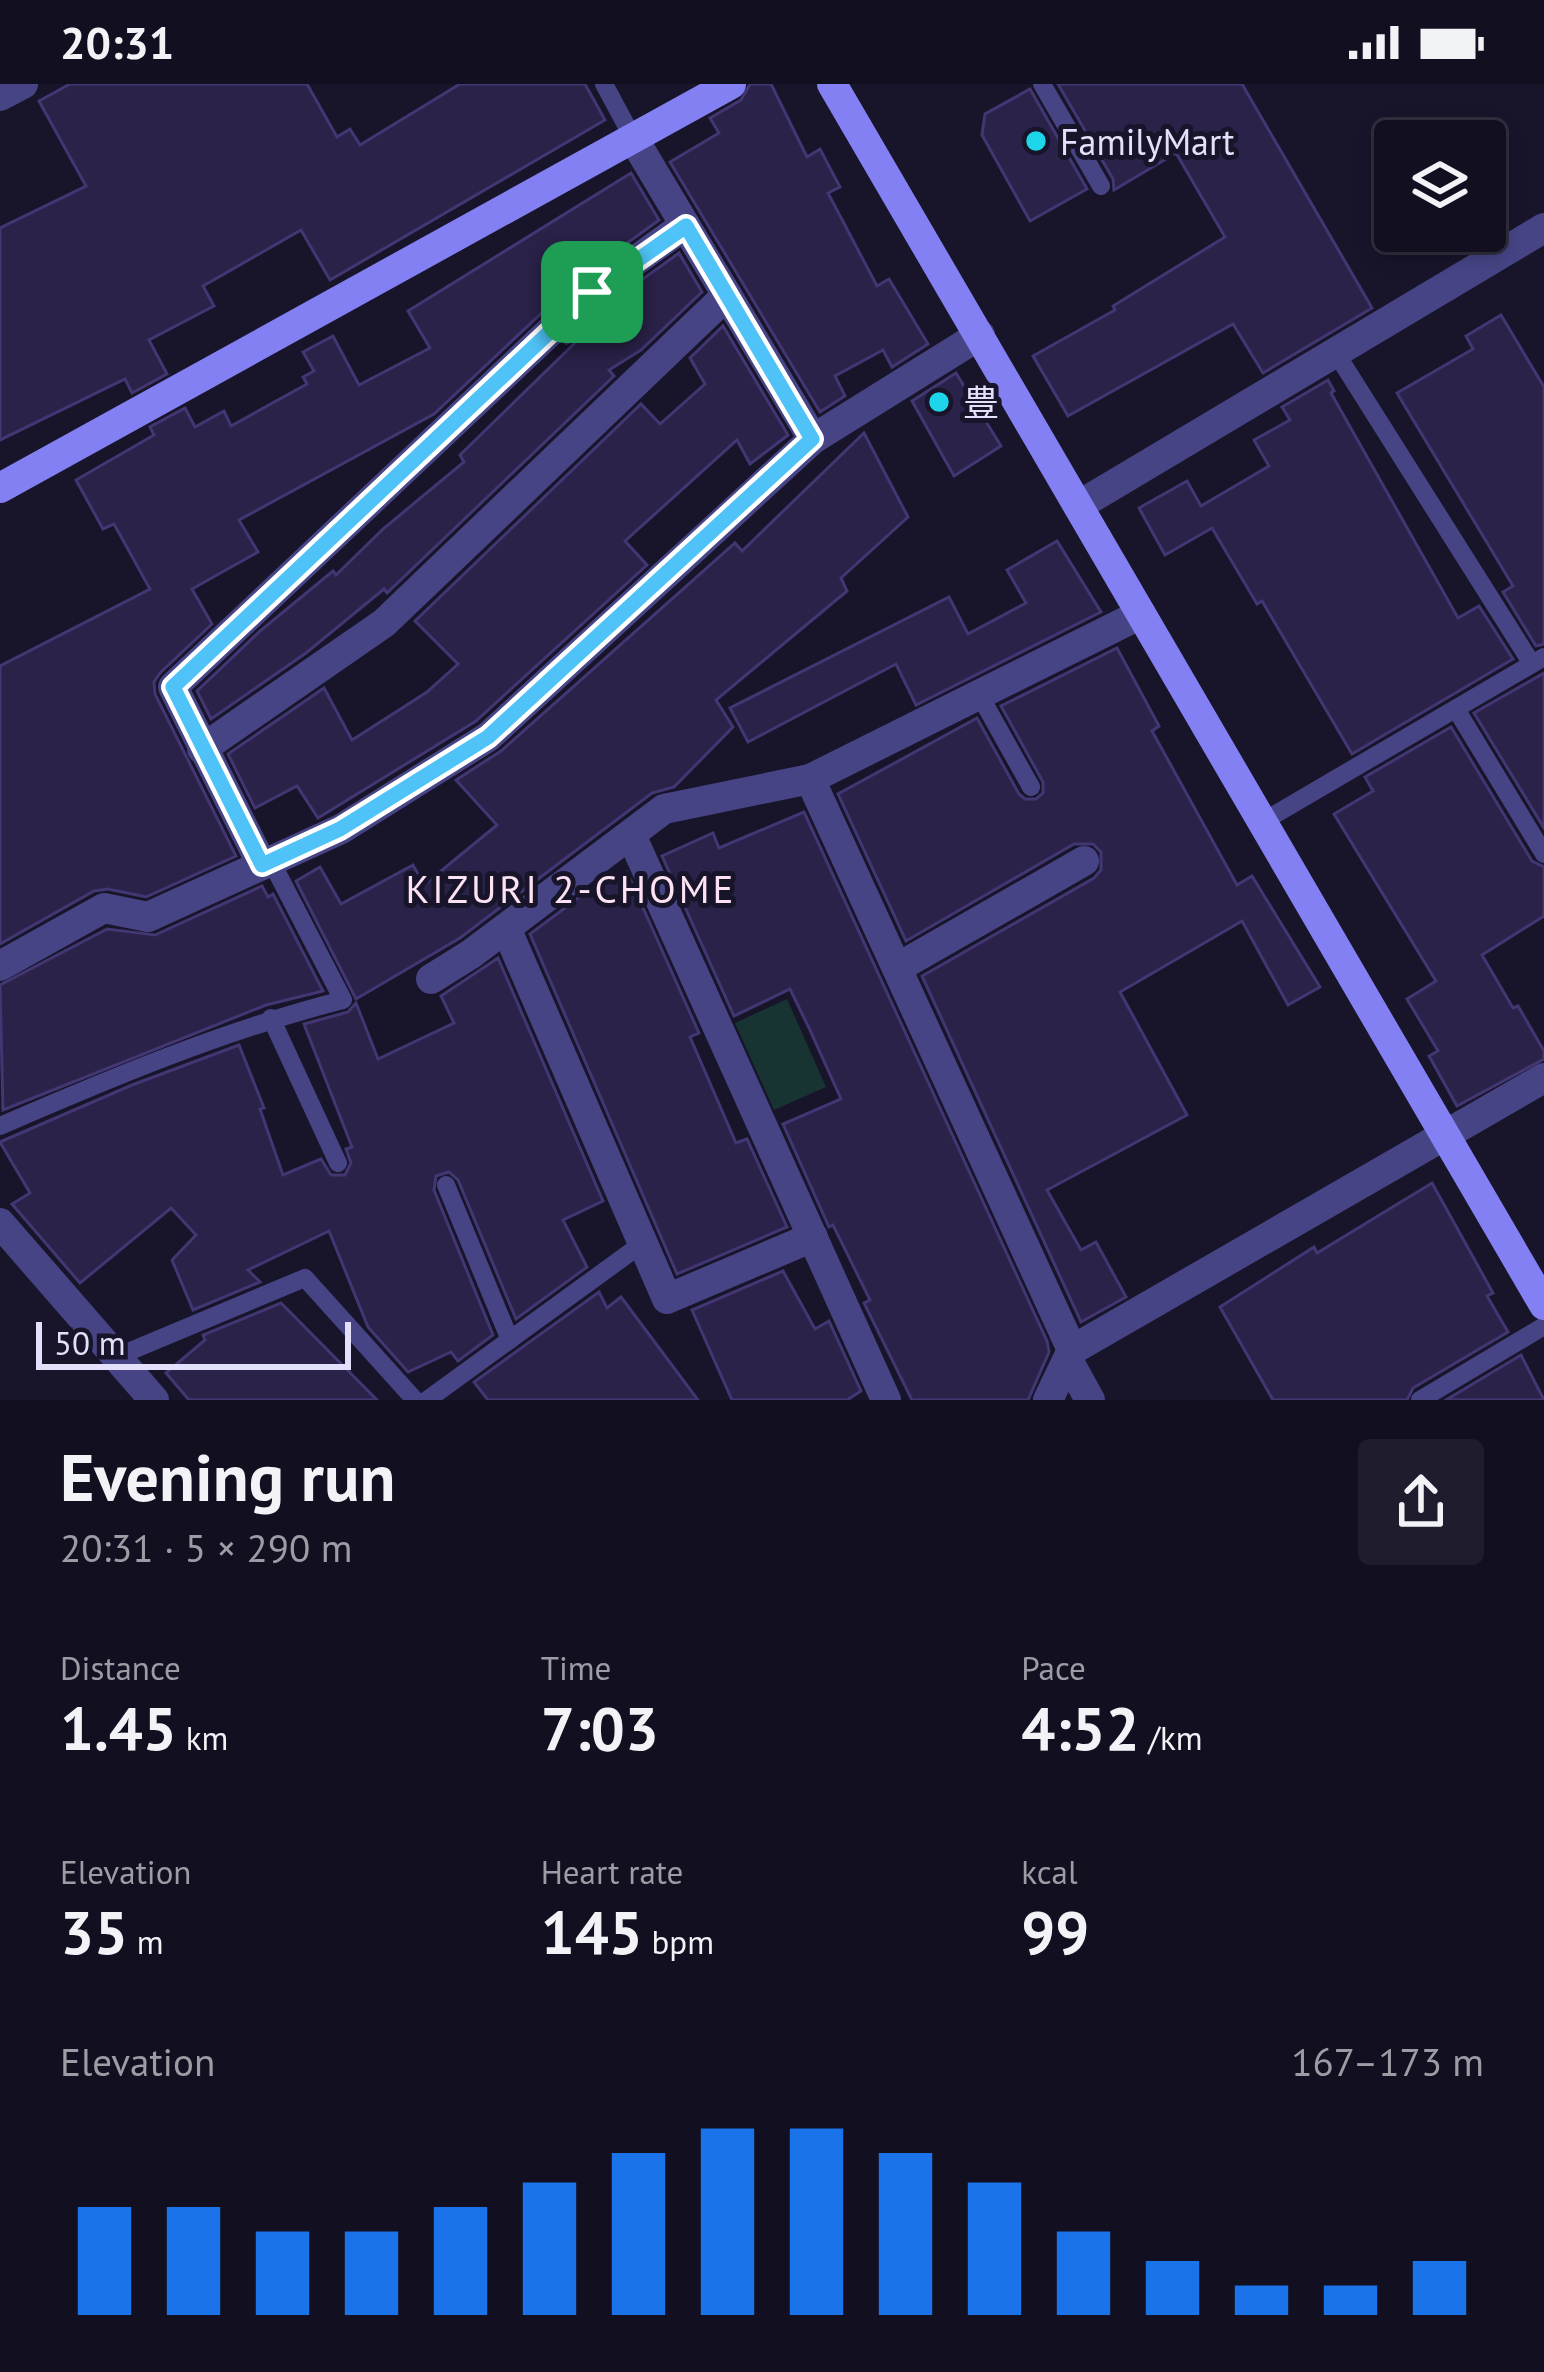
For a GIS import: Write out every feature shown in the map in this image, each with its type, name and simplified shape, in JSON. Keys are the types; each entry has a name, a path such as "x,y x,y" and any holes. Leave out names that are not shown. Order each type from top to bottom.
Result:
{"street":[{"path":"0,96 23,84"},
{"path":"0,488 731,84"},
{"path":"832,84 1544,1305"},
{"path":"633,138 812,439"},
{"path":"267,863 202,749 173,687 592,292 686,226"},
{"path":"1078,506 1544,228"},
{"path":"202,749 384,623 727,296"},
{"path":"0,966 104,908 148,917 340,829 488,737 812,439 980,335"},
{"path":"431,979 664,809 810,778 1141,614"},
{"path":"810,778 1090,1400"},
{"path":"632,835 886,1400"},
{"path":"897,968 1084,860"},
{"path":"506,928 667,1299 813,1238"},
{"path":"1048,1400 1070,1355 1544,1078"},
{"path":"0,1223 154,1400"}],"lane":[{"path":"604,84 633,138"},
{"path":"1042,84 1101,186"},
{"path":"1262,822 1538,661 1336,353"},
{"path":"979,694 1031,787"},
{"path":"1456,709 1544,854"},
{"path":"0,1126 163,1057 271,1018 344,1000 267,863"},
{"path":"271,1018 338,1163"},
{"path":"446,1185 510,1340"},
{"path":"427,1400 643,1243"},
{"path":"116,1357 305,1279 415,1400"},
{"path":"1420,1400 1544,1325"}],"green space":[{"path":"787,999 826,1087 774,1110 735,1023"}],"building":[{"path":"70,84 307,84 337,137 350,129 360,145 460,84 585,84 605,120 330,280 301,230 203,286 214,306 149,340 167,374 132,393 125,379 0,440 0,228 86,186 39,101"},
{"path":"750,84 771,84 807,157 820,149 840,187 828,193 877,286 889,279 928,344 892,367 883,350 835,376 845,396 820,412 670,162 719,133 710,118 741,100"},
{"path":"1058,84 1242,84 1372,308 1263,373 1233,324 1068,416 1033,356 1115,310 1113,306 1225,237 1176,153 1114,190 1113,179"},
{"path":"1030,89 1087,189 1030,221 982,135 985,114"},
{"path":"631,173 659,220 579,278 434,414 239,520 258,552 192,589 212,624 160,673 154,682 155,694 236,856 146,897 94,891 0,944 0,666 150,589 114,524 103,529 76,480 154,435 150,427 185,408 195,427 224,411 231,426 307,384 303,377 314,371 303,352 333,336 359,385 430,348 408,311"},
{"path":"679,253 702,292 641,350 609,370 614,376 387,593 384,589 306,653 211,719 197,691 260,631 333,571 336,575 464,462 460,455 581,337 565,344 604,307"},
{"path":"1501,315 1544,387 1544,644 1536,646 1503,592 1513,586 1397,393 1473,349 1466,336"},
{"path":"723,326 788,435 750,464 737,440 625,541 647,565 476,721 318,818 297,786 255,808 228,754 324,688 352,740 427,692 458,664 415,621 641,404 660,424 705,384 690,358"},
{"path":"956,373 1001,446 954,476 912,401"},
{"path":"1328,380 1458,618 1479,606 1513,659 1352,754 1262,601 1257,604 1212,528 1165,555 1139,508 1187,481 1201,506 1269,466 1254,440 1290,420 1282,407"},
{"path":"864,433 908,517 841,578 847,591 716,700 733,727 674,787 652,793 460,938 356,999 296,881 320,867 341,904 413,865 424,885 497,825 456,780 501,751 735,543 742,551"},
{"path":"1057,541 1101,612 916,705 896,664 748,742 730,708 949,597 968,634 1026,603 1007,570"},
{"path":"1117,648 1159,726 1152,731 1237,885 1252,876 1320,987 1288,1005 1242,921 1120,992 1187,1115 1047,1190 1081,1250 1096,1242 1126,1297 1081,1322 922,976 1094,878 1101,870 1101,852 1093,844 1074,844 906,941 838,794 977,718 1019,794 1036,799 1043,793 1043,782 1001,706"},
{"path":"1544,673 1544,828 1474,713"},
{"path":"1451,727 1532,861 1544,867 1544,916 1482,955 1513,1008 1518,1006 1544,1059 1457,1106 1429,1056 1438,1051 1407,999 1436,981 1334,814 1373,791 1365,777"},
{"path":"804,812 1047,1341 1049,1352 1028,1400 912,1400 864,1303 870,1300 833,1225 829,1227 783,1124 841,1099 809,1028 790,989 734,1016 662,856 713,833 719,848"},
{"path":"627,872 699,1033 690,1037 736,1143 747,1139 787,1227 677,1274 530,934 589,890"},
{"path":"262,886 268,897 273,894 323,991 266,1005 3,1110 0,985 107,929 155,935"},
{"path":"498,958 603,1201 563,1220 587,1267 516,1319 458,1180 449,1172 436,1176 434,1190 493,1335 458,1361 451,1352 408,1372 368,1327 329,1231 248,1270 260,1282 193,1310 172,1260 196,1235 171,1208 80,1283 12,1204 30,1193 0,1142 239,1045 283,1175 321,1159 331,1175 345,1175 351,1163 346,1149 352,1147 304,1024 348,1012 356,1003 378,1059 454,1023 441,996"},
{"path":"1432,1183 1493,1293 1487,1296 1508,1332 1413,1388 1407,1400 1273,1400 1220,1307 1314,1247 1317,1253"},
{"path":"783,1271 815,1329 829,1321 861,1391 847,1400 732,1400 692,1310"},
{"path":"599,1292 607,1308 621,1297 698,1400 488,1400 474,1382"},
{"path":"281,1303 377,1400 189,1400 166,1373 205,1340 203,1335"},
{"path":"1521,1355 1544,1400 1446,1400"}],"place":[{"name":"FamilyMart","path":"1036,141"},
{"name":"豊","path":"939,402"}],"district":[{"name":"KIZURI 2-CHOME","path":"571,888"}],"route":[{"path":"686,226 812,439 488,737 340,829 262,865 173,687 592,292 686,226"}]}
